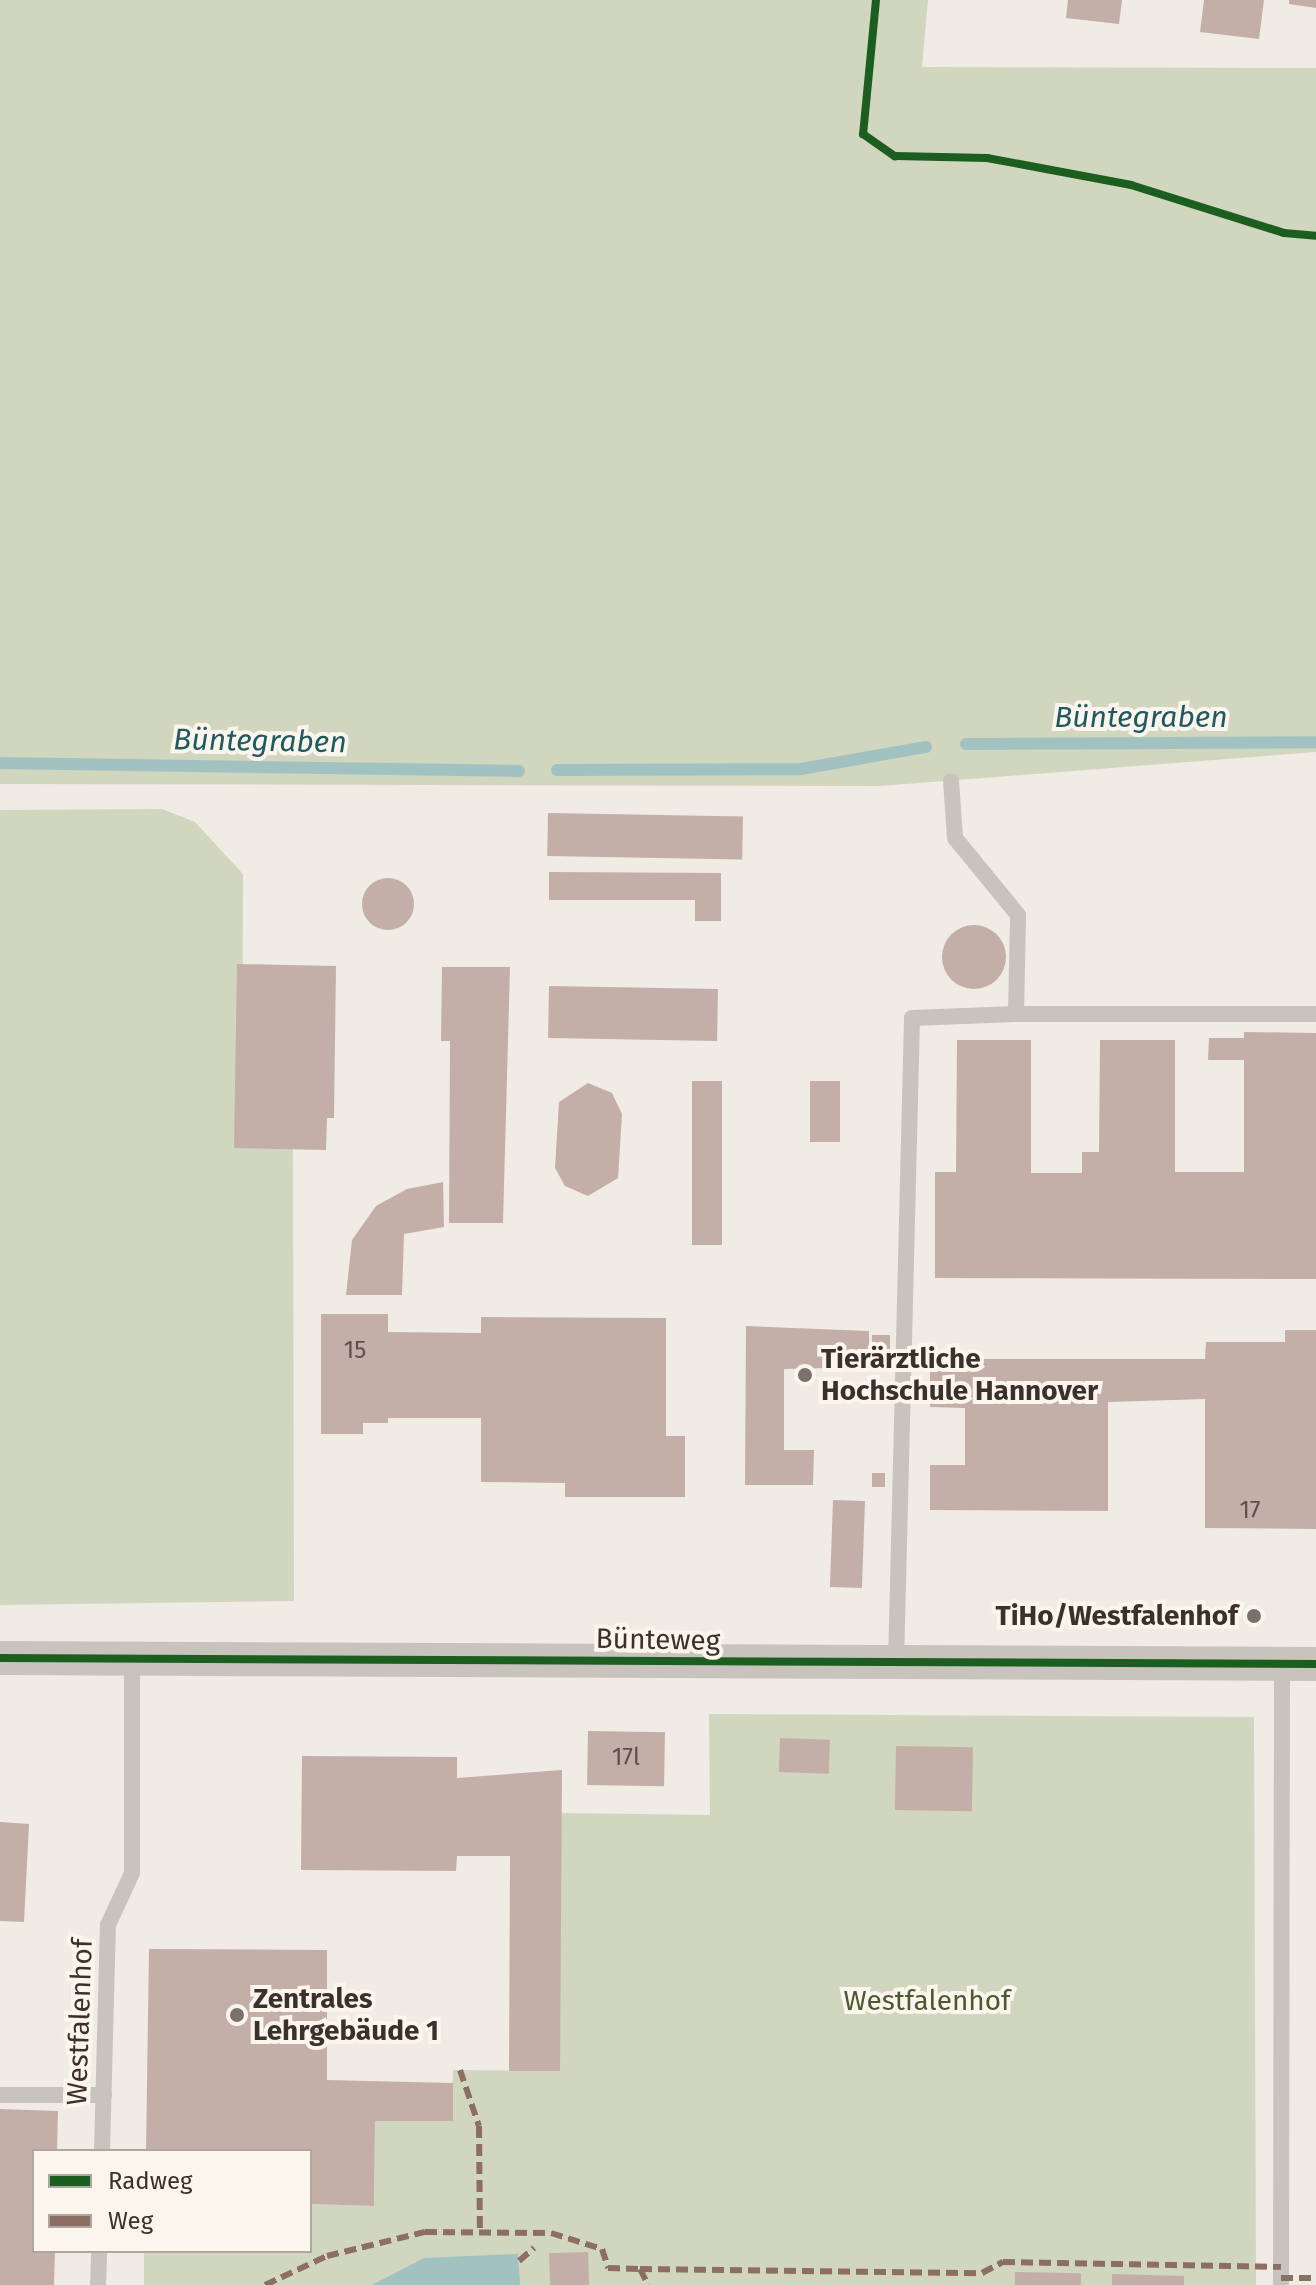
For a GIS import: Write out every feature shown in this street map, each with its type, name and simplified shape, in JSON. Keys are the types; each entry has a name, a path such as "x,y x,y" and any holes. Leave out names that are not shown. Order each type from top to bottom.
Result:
{"street":[{"name":"Bünteweg","path":"0,1658 1316,1664"}],"lane":[{"path":"951,781 955,838 1018,915 1016,1014"},
{"path":"896,1664 912,1018 1016,1014 1316,1014"},
{"name":"Westfalenhof","path":"102,2149 108,1925 132,1873 132,1659"},
{"path":"1281,2285 1282,1665"},
{"path":"0,2095 104,2095"},
{"path":"98,2285 99,2253"}],"green space":[{"path":"0,0 928,0 922,67 1316,68 1316,752 880,786 0,784"},
{"path":"162,809 195,822 243,874 242,1148 293,1149 294,1601 0,1605 0,810"},
{"name":"Westfalenhof","path":"709,1714 1254,1717 1256,2285 144,2285 144,2253 312,2253 312,2204 374,2206 375,2121 452,2121 453,2070 559,2071 561,1813 710,1815"}],"water":[{"path":"518,2254 520,2285 372,2285 424,2258"}],"building":[{"path":"1068,0 1122,0 1119,24 1066,18"},
{"path":"1204,0 1264,0 1259,39 1200,32"},
{"path":"1289,0 1316,0 1316,8 1289,4"},
{"path":"548,813 743,816 742,859 547,856"},
{"path":"549,872 721,873 721,921 695,921 695,900 549,900"},
{"path":"388,878 406,886 414,904 406,922 388,930 370,922 362,904 370,886"},
{"path":"974,925 986,927 997,934 1004,945 1004,969 997,980 986,987 974,989 962,987 951,980 944,969 942,957 944,945 951,934 962,927"},
{"path":"237,964 336,966 334,1118 327,1118 326,1150 234,1148"},
{"path":"442,967 510,967 503,1223 449,1223 450,1041 441,1041"},
{"path":"549,986 718,989 717,1041 548,1038"},
{"path":"1244,1032 1316,1033 1316,1279 935,1278 935,1172 956,1172 957,1040 1031,1040 1031,1173 1082,1173 1082,1152 1099,1152 1100,1040 1175,1040 1175,1172 1244,1172 1244,1060 1208,1060 1209,1038 1244,1038"},
{"path":"692,1081 722,1081 722,1245 692,1245"},
{"path":"810,1081 840,1081 840,1142 810,1142"},
{"path":"588,1083 612,1093 622,1114 618,1178 588,1196 565,1186 555,1168 559,1102"},
{"path":"443,1182 444,1227 404,1234 402,1295 346,1295 352,1240 376,1206 407,1189"},
{"path":"321,1314 388,1314 388,1332 481,1333 481,1317 666,1318 666,1436 685,1436 685,1497 565,1497 565,1483 481,1482 481,1418 388,1418 388,1423 363,1423 363,1434 321,1434"},
{"path":"746,1326 869,1331 869,1367 784,1369 784,1450 814,1450 813,1485 745,1485"},
{"path":"1285,1330 1316,1330 1316,1529 1205,1528 1205,1399 1108,1402 1108,1511 930,1510 930,1465 965,1465 965,1408 930,1407 930,1359 1205,1359 1206,1342 1285,1342"},
{"path":"872,1335 890,1335 890,1365 872,1365"},
{"path":"872,1473 885,1473 885,1487 872,1487"},
{"path":"833,1500 865,1501 862,1588 830,1587"},
{"path":"588,1731 665,1732 664,1786 587,1785"},
{"path":"780,1738 830,1740 829,1774 779,1772"},
{"path":"896,1746 973,1747 972,1811 895,1810"},
{"path":"302,1756 457,1757 457,1778 562,1770 560,2071 509,2071 510,1856 457,1856 456,1871 301,1870"},
{"path":"0,1822 29,1824 24,1922 0,1921"},
{"name":"Zentrales Lehrgebäude 1","path":"149,1949 327,1950 327,2080 453,2083 453,2121 375,2121 374,2206 312,2204 312,2149 146,2149"},
{"path":"0,2109 58,2111 57,2149 32,2149 32,2253 55,2253 54,2285 0,2285"},
{"path":"588,2252 589,2285 550,2285 549,2253"},
{"path":"1015,2272 1081,2273 1081,2285 1015,2285"},
{"path":"1112,2274 1184,2276 1184,2285 1112,2285"}],"waterway":[{"name":"Büntegraben","path":"966,744 1316,742"},
{"name":"Büntegraben","path":"557,770 801,769 926,747"},
{"name":"Büntegraben","path":"0,763 519,771"}],"marked path":[{"path":"460,2070 479,2126 480,2232"},
{"path":"265,2285 327,2256 425,2232 551,2233 602,2249 608,2268 982,2273 1003,2262 1281,2267"},
{"path":"519,2261 534,2248"},
{"path":"640,2269 648,2285"},
{"path":"1281,2278 1316,2278"}],"cycle path":[{"path":"876,0 863,134 895,156 987,158 1131,185 1284,233 1316,236"},
{"path":"0,1658 1316,1664"}],"place":[{"name":"Tierärztliche Hochschule Hannover","path":"805,1375"},
{"name":"TiHo/Westfalenhof","path":"1254,1616"},
{"name":"Zentrales Lehrgebäude 1","path":"237,2015"}]}
